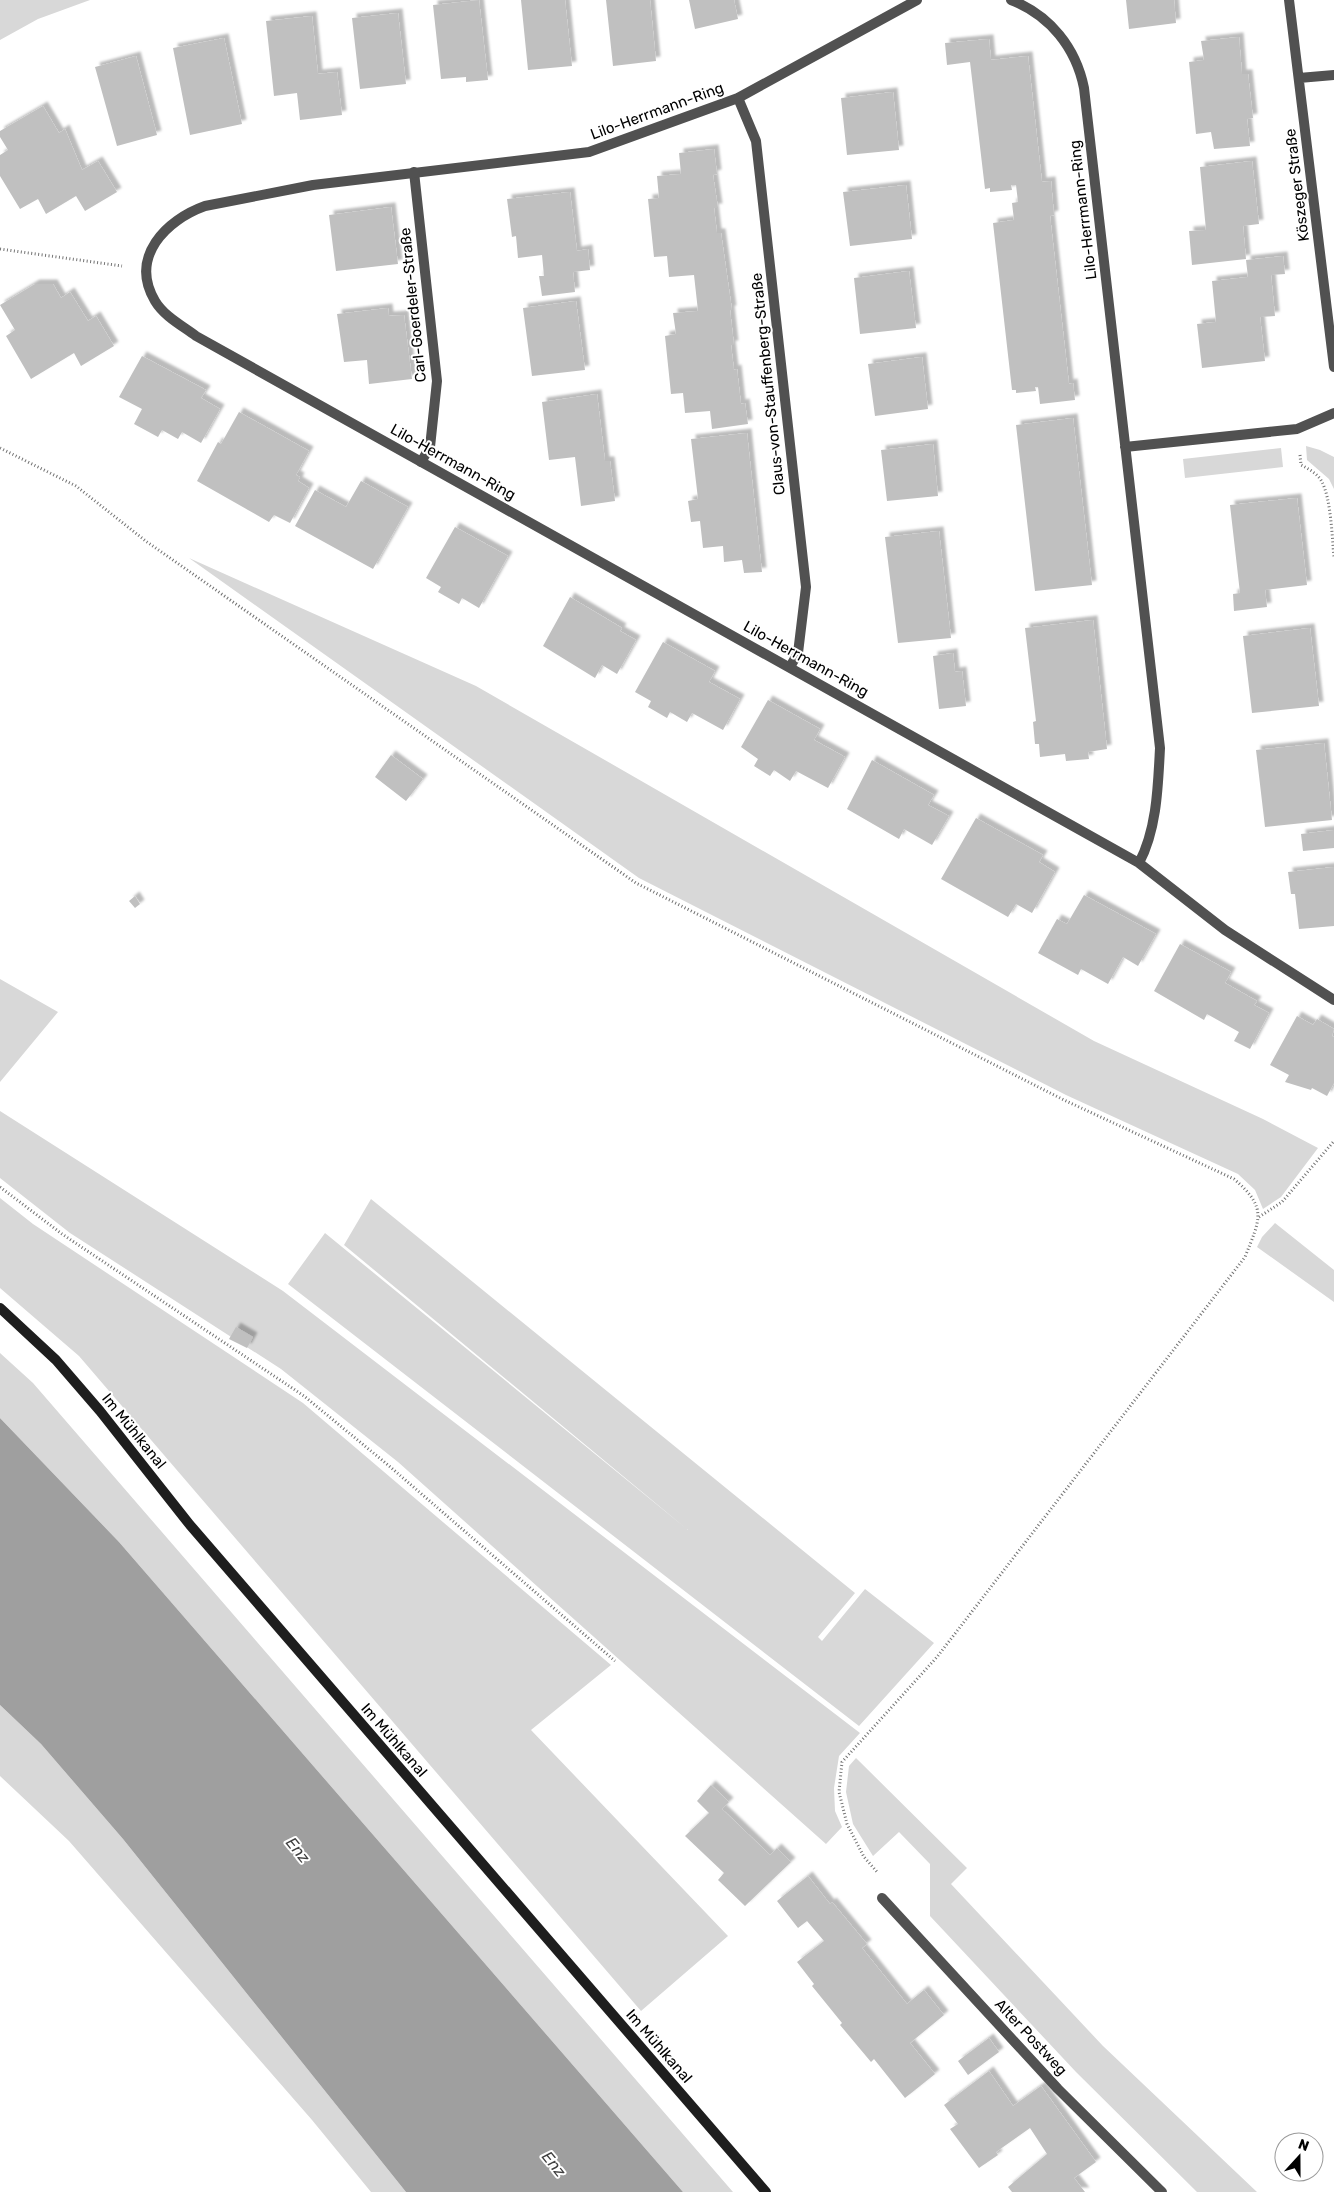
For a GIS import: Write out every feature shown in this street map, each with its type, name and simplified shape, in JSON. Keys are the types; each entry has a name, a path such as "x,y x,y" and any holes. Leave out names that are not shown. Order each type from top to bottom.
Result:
{"street":[{"name":"Lilo-Herrmann-Ring","path":"917,0 738,98 589,152 313,184 205,206 192,211 170,225 161,234 154,244 147,268 147,279 154,300 168,316 196,336 1139,862 1147,847 1151,830 1158,783 1160,748 1082,75 1070,48 1052,26 1030,8 1011,0"},
{"name":"Köszeger Straße","path":"1289,0 1334,367"},
{"path":"1299,78 1334,75"},
{"name":"Claus-von-Stauffenberg-Straße","path":"738,98 756,142 806,587 798,653 790,667"},
{"name":"Carl-Goerdeler-Straße","path":"414,172 437,381 430,447 421,462"},
{"path":"1125,447 1297,429 1334,413"},
{"path":"1139,862 1225,930 1334,1000"},
{"name":"Im Mühlkanal","path":"0,1308 56,1360 94,1404 190,1525 766,2192"},
{"name":"Alter Postweg","path":"882,1898 1058,2089 1162,2192"}],"path":[{"path":"0,249 147,268"},
{"path":"1297,429 1301,465 1311,470 1322,481 1326,492 1334,557"},
{"path":"0,448 76,486 146,542 636,883 1064,1100 1234,1179 1250,1193 1257,1205 1259,1217 1244,1258 937,1657 842,1762 839,1792 847,1824 864,1857 893,1889 882,1898"},
{"path":"1259,1217 1282,1202 1334,1141"},
{"path":"0,1187 62,1234 304,1396 388,1465 615,1661"}],"shaded area":[{"path":"0,0 90,0 38,19 0,40"},
{"path":"1306,446 1334,457 1334,489 1329,479 1307,460"},
{"path":"1281,448 1283,467 1185,478 1183,459"},
{"path":"189,558 476,686 1094,1041 1263,1119 1318,1148 1281,1197 1263,1209 1255,1190 1238,1174 1066,1095 639,878"},
{"path":"0,979 58,1012 0,1082"},
{"path":"0,1111 283,1291 860,1733 839,1756 834,1788 835,1811 842,1827 826,1844 398,1462 281,1369 70,1233 0,1178"},
{"path":"0,1198 33,1224 303,1403 611,1665 531,1730 728,1936 641,2011 79,1356 0,1288"},
{"path":"371,1199 855,1593 818,1637 822,1641 865,1589 934,1643 859,1726 288,1284 325,1233 688,1530 344,1245"},
{"path":"1275,1223 1334,1270 1334,1302 1257,1247 1262,1237"},
{"path":"0,1353 33,1383 733,2192 683,2192 119,1542 0,1418"},
{"path":"0,1705 41,1744 123,1839 406,2192 371,2192 312,2120 69,1841 0,1776"},
{"path":"856,1758 967,1868 951,1884 1103,2046 1257,2192 1197,2192 1076,2072 930,1916 930,1864 899,1832 873,1856 853,1824 846,1792 849,1766"}],"water":[{"name":"Enz","path":"0,1418 119,1542 683,2192 406,2192 123,1839 41,1744 0,1705"}],"building":[{"path":"479,0 488,80 466,82 466,77 441,79 433,5"},
{"path":"521,0 565,0 572,66 528,70"},
{"path":"606,0 650,0 656,61 613,66"},
{"path":"689,0 734,0 738,19 695,29"},
{"path":"1126,0 1174,0 1176,23 1129,29"},
{"path":"398,13 406,84 360,89 352,18"},
{"path":"312,16 318,74 337,72 342,115 300,120 297,93 274,96 266,21"},
{"path":"1239,37 1242,74 1248,74 1253,118 1247,119 1250,146 1214,149 1211,132 1196,134 1189,62 1204,60 1201,41"},
{"path":"224,38 242,124 190,135 173,48"},
{"path":"989,39 991,60 1028,56 1042,182 1051,181 1054,215 1050,216 1069,384 1073,383 1075,400 1040,404 1038,387 1035,387 1036,391 1016,393 1016,390 1012,390 993,223 1014,220 1012,203 1018,202 1016,185 1011,185 1012,190 990,192 990,188 985,189 970,62 947,65 945,43"},
{"path":"136,56 157,135 117,146 95,67"},
{"path":"893,92 899,150 847,155 841,98"},
{"path":"43,106 59,133 65,129 82,170 98,161 117,192 85,211 76,196 46,214 38,199 20,209 0,176 0,155 8,150 0,137 0,131"},
{"path":"714,149 717,174 713,175 718,208 714,208 717,233 721,233 732,310 730,310 734,345 731,345 734,370 737,369 741,404 745,403 748,424 712,429 710,411 685,413 683,393 671,394 665,336 676,334 673,313 698,311 694,275 669,277 667,256 654,257 648,199 659,198 657,176 681,174 679,153"},
{"path":"1252,161 1259,224 1243,226 1246,259 1192,265 1189,231 1206,230 1200,167"},
{"path":"906,185 912,239 850,246 843,192"},
{"path":"570,192 577,251 588,249 590,270 573,272 575,292 542,296 539,276 544,276 542,255 518,258 516,236 512,237 507,199"},
{"path":"391,207 398,264 336,271 329,215"},
{"path":"1283,256 1285,274 1271,275 1275,316 1260,317 1265,361 1202,368 1197,324 1216,322 1212,281 1248,277 1246,260"},
{"path":"909,271 916,328 860,334 854,278"},
{"path":"35,284 53,284 61,298 70,292 88,321 96,316 114,346 81,366 74,353 31,379 6,336 15,330 0,305"},
{"path":"576,301 585,370 532,376 523,308"},
{"path":"388,308 389,316 404,315 412,379 369,384 367,360 344,362 337,314"},
{"path":"142,356 206,390 201,398 220,409 201,443 182,432 178,439 162,430 158,437 134,424 142,409 119,397"},
{"path":"922,357 928,409 875,416 868,364"},
{"path":"597,394 605,461 610,461 615,501 581,506 575,457 549,460 542,402"},
{"path":"239,412 309,451 296,475 300,477 298,481 309,488 290,523 274,515 269,522 197,481 218,442 221,444"},
{"path":"1073,418 1092,585 1035,591 1016,425"},
{"path":"747,433 762,572 744,573 742,560 724,562 723,546 703,548 700,521 691,522 688,501 698,499 691,439"},
{"path":"933,444 938,496 887,501 881,450"},
{"path":"361,481 408,507 373,569 295,526 315,490 346,507"},
{"path":"1297,498 1307,585 1265,590 1267,607 1234,611 1233,594 1240,593 1230,505"},
{"path":"455,527 508,556 479,608 462,598 459,604 438,592 441,587 426,578"},
{"path":"939,531 951,638 898,643 885,537"},
{"path":"570,597 622,628 620,631 636,640 617,674 602,665 595,678 543,646"},
{"path":"1093,620 1107,749 1088,752 1089,759 1066,761 1065,754 1040,757 1039,744 1035,744 1033,722 1036,721 1025,628"},
{"path":"1310,628 1319,706 1252,713 1243,636"},
{"path":"663,642 715,671 709,682 740,699 723,730 692,713 687,722 670,712 667,718 648,707 651,701 635,692"},
{"path":"953,653 955,672 962,671 966,706 939,709 933,656"},
{"path":"768,700 820,729 814,740 845,757 828,788 796,771 790,781 774,770 770,776 754,766 758,759 741,747"},
{"path":"1324,743 1332,820 1265,827 1256,750"},
{"path":"391,755 423,779 406,801 375,777"},
{"path":"872,760 934,795 928,805 949,816 932,845 904,829 899,839 847,809"},
{"path":"976,818 1043,855 1039,862 1055,872 1032,913 1016,904 1008,917 941,879"},
{"path":"1334,830 1334,848 1303,851 1301,834"},
{"path":"1334,867 1334,926 1299,929 1295,894 1291,894 1288,872"},
{"path":"1084,895 1156,934 1138,966 1123,957 1108,984 1081,969 1078,975 1038,953 1057,919 1067,924"},
{"path":"135,896 140,904 135,908 129,901"},
{"path":"1180,944 1231,972 1225,983 1257,1001 1254,1005 1269,1013 1250,1049 1234,1041 1239,1032 1207,1014 1204,1020 1154,991"},
{"path":"1297,1016 1313,1025 1317,1019 1334,1029 1332,1036 1334,1037 1334,1083 1327,1096 1312,1088 1311,1090 1285,1082 1289,1075 1270,1065"},
{"path":"236,1327 253,1337 247,1348 229,1339"},
{"path":"711,1785 729,1802 722,1809 770,1855 777,1848 791,1862 745,1906 718,1880 724,1873 685,1836 709,1813 697,1801"},
{"path":"808,1876 830,1904 832,1902 867,1944 862,1948 907,2004 924,1990 944,2015 910,2043 935,2074 905,2098 874,2059 871,2062 840,2025 842,2023 812,1986 814,1984 797,1962 824,1941 807,1921 798,1928 777,1901"},
{"path":"989,2038 999,2052 968,2075 958,2061"},
{"path":"989,2071 1013,2106 1041,2086 1096,2162 1074,2178 1085,2192 1012,2192 1008,2187 1047,2154 1030,2128 996,2152 998,2155 979,2168 950,2129 958,2124 944,2105"}]}
